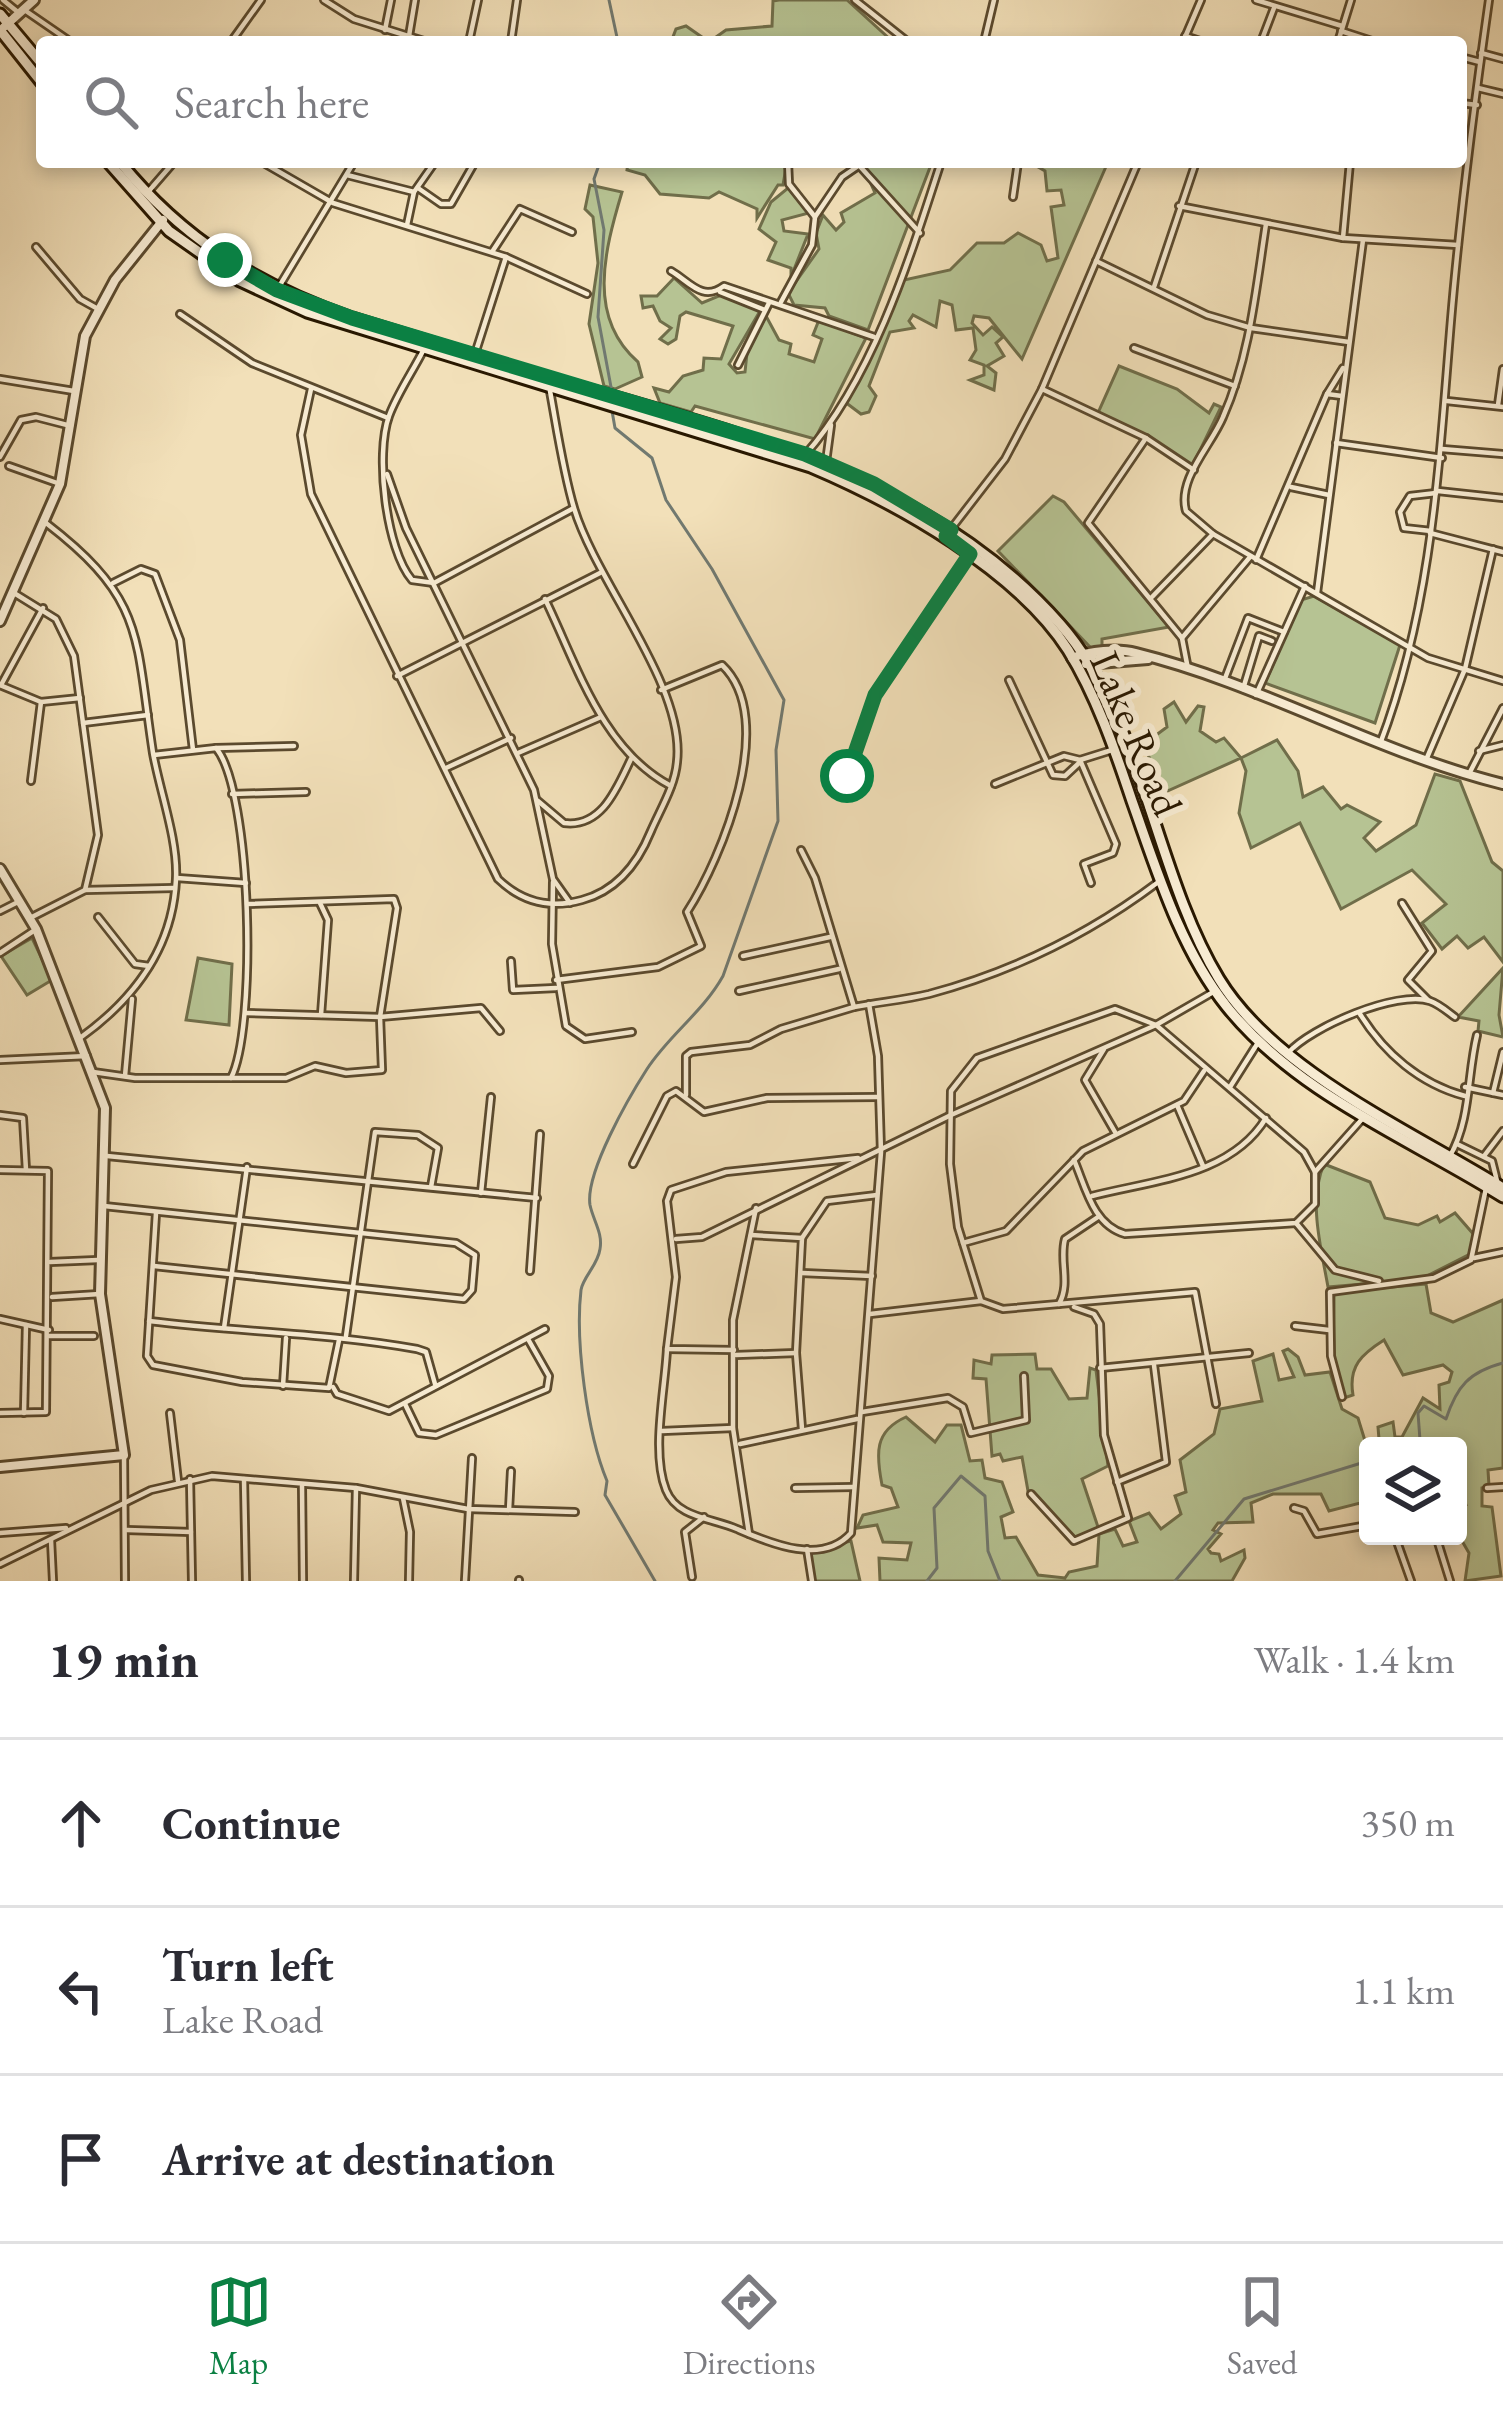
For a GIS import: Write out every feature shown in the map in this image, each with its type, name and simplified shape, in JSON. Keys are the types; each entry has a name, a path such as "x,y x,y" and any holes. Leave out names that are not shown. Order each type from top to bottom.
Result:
{"main road":[{"path":"2,26 36,58"},
{"path":"2,26 36,74"},
{"name":"Lake Road","path":"114,168 164,219 262,293 328,321 845,480 948,533 1080,660 1184,936 1215,991 1258,1041 1364,1117 1495,1186"},
{"name":"Lake Road","path":"126,168 164,219 277,290 805,454 948,533 1040,603 1080,660 1218,978 1288,1053 1495,1186 1503,1197"}],"street":[{"path":"3,0 61,36"},
{"path":"2,26 34,0"},
{"path":"237,36 261,0"},
{"path":"386,30 391,0"},
{"path":"409,36 415,0"},
{"path":"470,36 478,0"},
{"path":"512,36 517,0"},
{"path":"855,0 900,36"},
{"path":"985,36 994,0"},
{"path":"1185,36 1202,0"},
{"path":"1256,0 1360,36"},
{"path":"1340,36 1351,0"},
{"path":"1467,150 1489,0"},
{"path":"328,1 401,36"},
{"path":"1263,36 1274,8"},
{"path":"1467,57 1503,59"},
{"path":"1478,88 1503,94"},
{"path":"1467,104 1477,105"},
{"path":"148,192 169,168"},
{"path":"272,168 333,203 506,257 587,294"},
{"path":"277,290 351,168"},
{"path":"407,225 416,190 432,168"},
{"path":"347,175 416,190 451,204 472,168"},
{"path":"788,168 789,184 815,217"},
{"path":"781,302 812,245 815,217 854,168"},
{"path":"863,168 871,184 921,233"},
{"path":"805,454 831,425 874,337 921,233 939,168"},
{"path":"1013,197 1017,168"},
{"path":"948,533 1005,459 1042,389 1135,168"},
{"path":"1154,286 1194,168"},
{"path":"1343,238 1349,168"},
{"path":"1380,744 1412,648 1438,492 1464,168"},
{"path":"1179,206 1343,238 1458,245"},
{"path":"492,253 520,209 572,232"},
{"path":"0,621 60,484 81,349 98,309 164,219"},
{"path":"1266,224 1251,328 1236,387 1194,470 1184,505 1213,535 1412,648 1503,681"},
{"path":"1317,593 1363,240"},
{"path":"36,247 80,298 98,309"},
{"path":"475,355 506,257"},
{"path":"1096,261 1154,286 1178,303 1251,328 1349,342"},
{"path":"671,271 696,291 719,290 781,302 874,337"},
{"path":"744,297 765,310"},
{"path":"738,365 769,303"},
{"path":"180,314 241,357 388,418"},
{"path":"1134,348 1236,387"},
{"path":"424,349 388,418 385,504 398,560 412,580 434,583 574,508"},
{"path":"1182,638 1253,559 1291,487 1327,394 1344,364"},
{"path":"1447,401 1500,407 1503,369"},
{"path":"0,379 74,391"},
{"path":"311,389 301,435 311,494 498,879 520,896 550,905 596,896 642,854 670,786 678,749 661,690 600,573 574,508 548,386"},
{"path":"1042,389 1146,438 1194,470"},
{"path":"1327,394 1342,396"},
{"path":"0,457 21,420 36,417 71,426"},
{"path":"826,462 831,425"},
{"path":"1146,438 1088,523 1182,638 1188,669"},
{"path":"1336,443 1442,458"},
{"path":"1442,449 1503,454"},
{"path":"9,466 60,484"},
{"path":"387,474 538,801 553,879 550,905 562,1016 585,1039 632,1032"},
{"path":"1291,487 1329,495"},
{"path":"1503,498 1438,492 1410,496 1400,512 1404,528 1503,552"},
{"path":"46,523 90,556 113,584 131,620 177,878 149,966 131,996 80,1038"},
{"path":"1152,597 1213,535"},
{"path":"1426,762 1465,669 1493,549"},
{"path":"833,783 852,768 875,695 970,554"},
{"path":"113,584 141,569 155,574 180,640 193,750"},
{"path":"398,676 600,573"},
{"path":"1256,695 1305,586"},
{"path":"14,593 43,608 71,647 98,835 85,890"},
{"path":"545,599 602,717 631,759 670,786"},
{"path":"43,608 0,685 41,702 80,698"},
{"path":"1224,681 1248,618 1284,632"},
{"path":"1243,689 1259,636 1272,641"},
{"path":"1080,660 1150,659 1188,669 1426,762 1503,784"},
{"path":"511,961 513,990 658,967 701,946 687,912 709,878 729,826 742,772 743,707 734,678 722,665 661,690"},
{"path":"1009,680 1057,778 1080,761 1113,750"},
{"path":"31,782 41,702"},
{"path":"1469,776 1503,708"},
{"path":"83,723 148,715"},
{"path":"518,753 602,717"},
{"path":"446,769 511,738"},
{"path":"1479,751 1503,745"},
{"path":"154,755 294,746"},
{"path":"216,748 232,794 246,883 246,1013 232,1078"},
{"path":"995,784 1070,754 1080,761 1116,844 1113,853 1084,864 1091,883"},
{"path":"538,801 564,823 584,822 604,809 631,759"},
{"path":"232,794 306,792"},
{"path":"801,850 815,878 854,1007"},
{"path":"93,868 105,885"},
{"path":"0,869 36,929 105,1108 100,1294 124,1455 128,1502 125,1581"},
{"path":"177,878 246,883"},
{"path":"553,879 570,903"},
{"path":"686,1098 688,1054 750,1045 782,1028 854,1007 927,994 996,971 1088,931 1162,880"},
{"path":"30,919 85,890 105,885 174,888"},
{"path":"93,1072 286,1078 315,1066 380,1071 380,1016 398,908 394,899 247,904"},
{"path":"0,911 20,901"},
{"path":"320,903 328,920 321,1016"},
{"path":"1402,903 1432,951 1408,980 1455,1017"},
{"path":"98,917 135,964 149,966"},
{"path":"0,953 36,929"},
{"path":"743,956 830,938"},
{"path":"739,991 839,968"},
{"path":"676,1239 702,1237 951,1115 1156,1025 1215,991"},
{"path":"125,1076 131,996"},
{"path":"1288,1053 1341,1016 1428,1000"},
{"path":"865,1157 726,1172 680,1183 667,1201 676,1239 662,1431 664,1486 680,1510 774,1546 831,1547 851,1533 880,1152 878,1047 869,1004"},
{"path":"246,1013 380,1016 481,1009 500,1031"},
{"path":"981,1301 963,1243 950,1164 951,1091 977,1058 1100,1010 1121,1010 1156,1025 1302,1148 1315,1172 1314,1208 1296,1223 1124,1234 1109,1230 1098,1217 1074,1160"},
{"path":"1360,1014 1392,1055 1415,1073 1465,1096"},
{"path":"1450,1156 1457,1144 1477,1035"},
{"path":"1229,1089 1258,1041"},
{"path":"1106,1046 1085,1080 1115,1132"},
{"path":"1493,1093 1503,1052"},
{"path":"0,1060 87,1056"},
{"path":"236,1069 243,1078"},
{"path":"963,1243 1006,1231 1074,1160 1115,1132 1177,1105 1205,1070"},
{"path":"1465,1088 1503,1095"},
{"path":"633,1164 667,1096 676,1091 704,1112 767,1098 878,1097"},
{"path":"481,1193 491,1097"},
{"path":"1177,1105 1203,1166"},
{"path":"0,1115 23,1118 26,1169"},
{"path":"1315,1172 1364,1117"},
{"path":"1090,1197 1203,1166 1245,1149 1266,1118"},
{"path":"431,1187 438,1148 418,1135 388,1130 372,1135 332,1386 337,1394 385,1410 405,1404 545,1329"},
{"path":"1484,1156 1503,1131"},
{"path":"530,1271 540,1134"},
{"path":"1457,1144 1484,1156 1497,1169 1474,1258"},
{"path":"107,1156 537,1198"},
{"path":"224,1330 247,1167"},
{"path":"0,1170 48,1171 50,1262 46,1412 0,1413"},
{"path":"802,1429 796,1353 802,1238 827,1201 878,1195"},
{"path":"104,1206 468,1247 475,1255 472,1291 464,1299 154,1265"},
{"path":"749,1536 740,1444 734,1427 734,1319 756,1208"},
{"path":"156,1213 147,1356 153,1365 283,1386 332,1386"},
{"path":"1059,1305 1066,1292 1060,1255 1065,1238 1098,1217"},
{"path":"1296,1223 1335,1270 1384,1283"},
{"path":"751,1235 802,1238"},
{"path":"1342,1397 1329,1330 1331,1290 1434,1279 1474,1258 1503,1252"},
{"path":"50,1262 100,1260"},
{"path":"802,1273 872,1276"},
{"path":"870,1314 981,1301 1003,1309 1195,1292 1216,1404"},
{"path":"50,1297 100,1294"},
{"path":"1031,1494 1068,1538 1079,1540 1128,1518 1106,1449 1098,1319 1069,1305"},
{"path":"0,1319 49,1333 94,1336"},
{"path":"149,1321 286,1337 342,1338 427,1352 435,1384"},
{"path":"24,1413 26,1325"},
{"path":"1295,1326 1329,1330"},
{"path":"283,1386 286,1337"},
{"path":"405,1404 419,1433 436,1436 547,1389 549,1376 527,1338"},
{"path":"667,1349 796,1353"},
{"path":"1100,1368 1249,1353"},
{"path":"1117,1482 1166,1462 1154,1365"},
{"path":"740,1444 948,1398 963,1407 971,1433 981,1434 1026,1420 1024,1376"},
{"path":"170,1413 178,1481"},
{"path":"662,1431 734,1427"},
{"path":"0,1467 124,1455"},
{"path":"465,1581 472,1458"},
{"path":"509,1510 511,1471"},
{"path":"190,1479 192,1581"},
{"path":"0,1564 128,1502 190,1479 356,1487 468,1510 575,1512"},
{"path":"244,1479 246,1581"},
{"path":"302,1486 303,1581"},
{"path":"354,1581 356,1487"},
{"path":"795,1488 854,1487"},
{"path":"1487,1488 1503,1487"},
{"path":"403,1498 410,1532 409,1581"},
{"path":"1294,1508 1304,1511 1317,1534 1359,1527"},
{"path":"737,1529 745,1514"},
{"path":"692,1577 685,1532 704,1517"},
{"path":"0,1533 68,1529"},
{"path":"127,1530 191,1532"},
{"path":"51,1540 53,1581"},
{"path":"1398,1545 1412,1581"},
{"path":"1439,1545 1450,1581"},
{"path":"808,1549 812,1581"}],"green space":[{"path":"847,0 886,36 718,36 726,30 772,26 773,1"},
{"path":"686,26 700,36 673,36 676,29"},
{"path":"786,168 783,185 778,185 757,218 757,209 719,192 709,198 660,194 645,175 627,170"},
{"path":"864,168 930,168 868,330 829,316 825,308 794,305 788,293 819,249 816,233 823,215 836,230 844,222 841,213 875,193"},
{"path":"1040,168 1105,168 1022,359 989,318 974,316 972,323 983,335 992,327 1003,337 996,343 1004,356 987,366 996,373 994,390 970,380 984,375 984,365 970,360 976,350 973,328 956,330 952,305 940,301 936,327 913,315 909,321 914,328 890,332 869,386 876,396 869,412 861,414 845,402 904,280 950,270 977,243 1004,243 1018,233 1041,245 1047,261 1058,258 1051,207 1064,205 1061,190 1047,191 1045,171"},
{"path":"590,185 622,192 606,261 606,305 611,325 638,362 642,377 615,389 604,386 589,324 598,263 593,217 585,209"},
{"path":"788,188 809,213 782,220 784,231 808,234 791,277 791,268 768,260 776,242 759,229 771,202"},
{"path":"674,278 702,303 721,295 760,311 729,364 737,373 745,372 747,353 766,316 779,340 791,344 789,354 814,362 822,339 813,335 819,320 866,338 815,439 695,406 691,412 660,403 654,388 669,392 683,376 703,370 704,358 721,359 733,326 686,312 680,316 676,339 668,344 660,339 671,328 660,321 653,306 643,308 641,296 657,296"},
{"path":"1119,366 1177,389 1209,413 1214,404 1221,407 1191,469 1098,413"},
{"path":"1053,496 1064,502 1169,627 1102,639 1102,649 1091,648 998,551"},
{"path":"1314,596 1400,645 1375,723 1265,683 1301,600"},
{"path":"1174,702 1186,722 1198,706 1204,707 1200,731 1216,742 1224,738 1241,758 1163,793 1144,744 1167,727 1164,709"},
{"path":"1277,740 1298,771 1303,797 1323,787 1341,809 1347,805 1380,822 1364,838 1376,851 1416,825 1435,774 1460,781 1492,862 1503,871 1503,962 1484,937 1468,948 1457,936 1442,949 1422,923 1446,904 1412,870 1341,909 1300,823 1251,848 1239,813 1246,771 1241,758"},
{"path":"32,938 52,980 27,995 1,956"},
{"path":"198,958 232,964 229,1025 186,1020"},
{"path":"1503,968 1499,1015 1503,1037 1478,1031 1479,1021 1458,1017"},
{"path":"1324,1164 1370,1182 1385,1218 1418,1225 1437,1216 1440,1222 1455,1213 1475,1236 1470,1254 1421,1279 1328,1287 1316,1209"},
{"path":"1426,1284 1431,1313 1453,1322 1503,1300 1503,1468 1488,1470 1489,1486 1482,1488 1482,1506 1492,1507 1501,1576 1465,1581 1469,1553 1464,1545 1467,1437 1402,1437 1423,1398 1440,1409 1439,1385 1449,1382 1452,1372 1443,1365 1403,1375 1384,1340 1358,1362 1353,1395 1344,1398 1333,1354 1334,1292"},
{"path":"1288,1349 1298,1357 1305,1375 1330,1372 1342,1409 1358,1418 1364,1437 1359,1437 1359,1503 1329,1511 1321,1494 1273,1494 1251,1503 1253,1522 1218,1523 1213,1530 1221,1534 1208,1549 1211,1553 1219,1554 1221,1561 1244,1550 1245,1558 1232,1581 880,1581 879,1558 907,1560 911,1543 883,1542 877,1525 857,1528 863,1515 898,1507 891,1488 882,1485 880,1445 888,1429 906,1417 935,1442 947,1425 961,1425 970,1461 982,1460 985,1478 1002,1482 1013,1512 1001,1517 1005,1538 1016,1537 1038,1575 1065,1578 1069,1572 1097,1566 1099,1534 1115,1529 1123,1546 1137,1542 1129,1521 1149,1513 1161,1529 1181,1514 1175,1496 1186,1492 1180,1460 1214,1434 1220,1409 1262,1401 1253,1361 1273,1354 1279,1380 1294,1377 1283,1351"},
{"path":"1035,1354 1037,1369 1051,1369 1069,1399 1087,1398 1090,1368 1096,1370 1108,1466 1082,1479 1099,1530 1076,1539 1028,1491 1022,1457 1003,1461 1000,1454 992,1456 986,1379 973,1378 974,1360 991,1364 992,1355"},
{"path":"1393,1422 1395,1437 1379,1437 1378,1427"},
{"path":"851,1541 860,1581 813,1581 810,1550"}],"waterway":[{"path":"609,0 617,36"},
{"path":"598,168 594,179 604,230 598,317 611,387"},
{"path":"612,411 615,428 652,458 666,500 712,569 784,700 776,750 778,821 723,976 639,1082 610,1135 590,1191 601,1243 581,1290 581,1360 588,1413 607,1481 605,1495 655,1581"},
{"path":"1420,1437 1418,1413 1424,1406 1446,1419 1466,1382 1503,1363"},
{"path":"1175,1581 1244,1499 1359,1464"},
{"path":"927,1581 937,1568 934,1508 961,1476 985,1496 988,1551 1000,1581"}],"route":[{"path":"225,260 277,290 352,318 826,462 874,484 951,530 946,536 970,554 875,695 847,776"}]}
